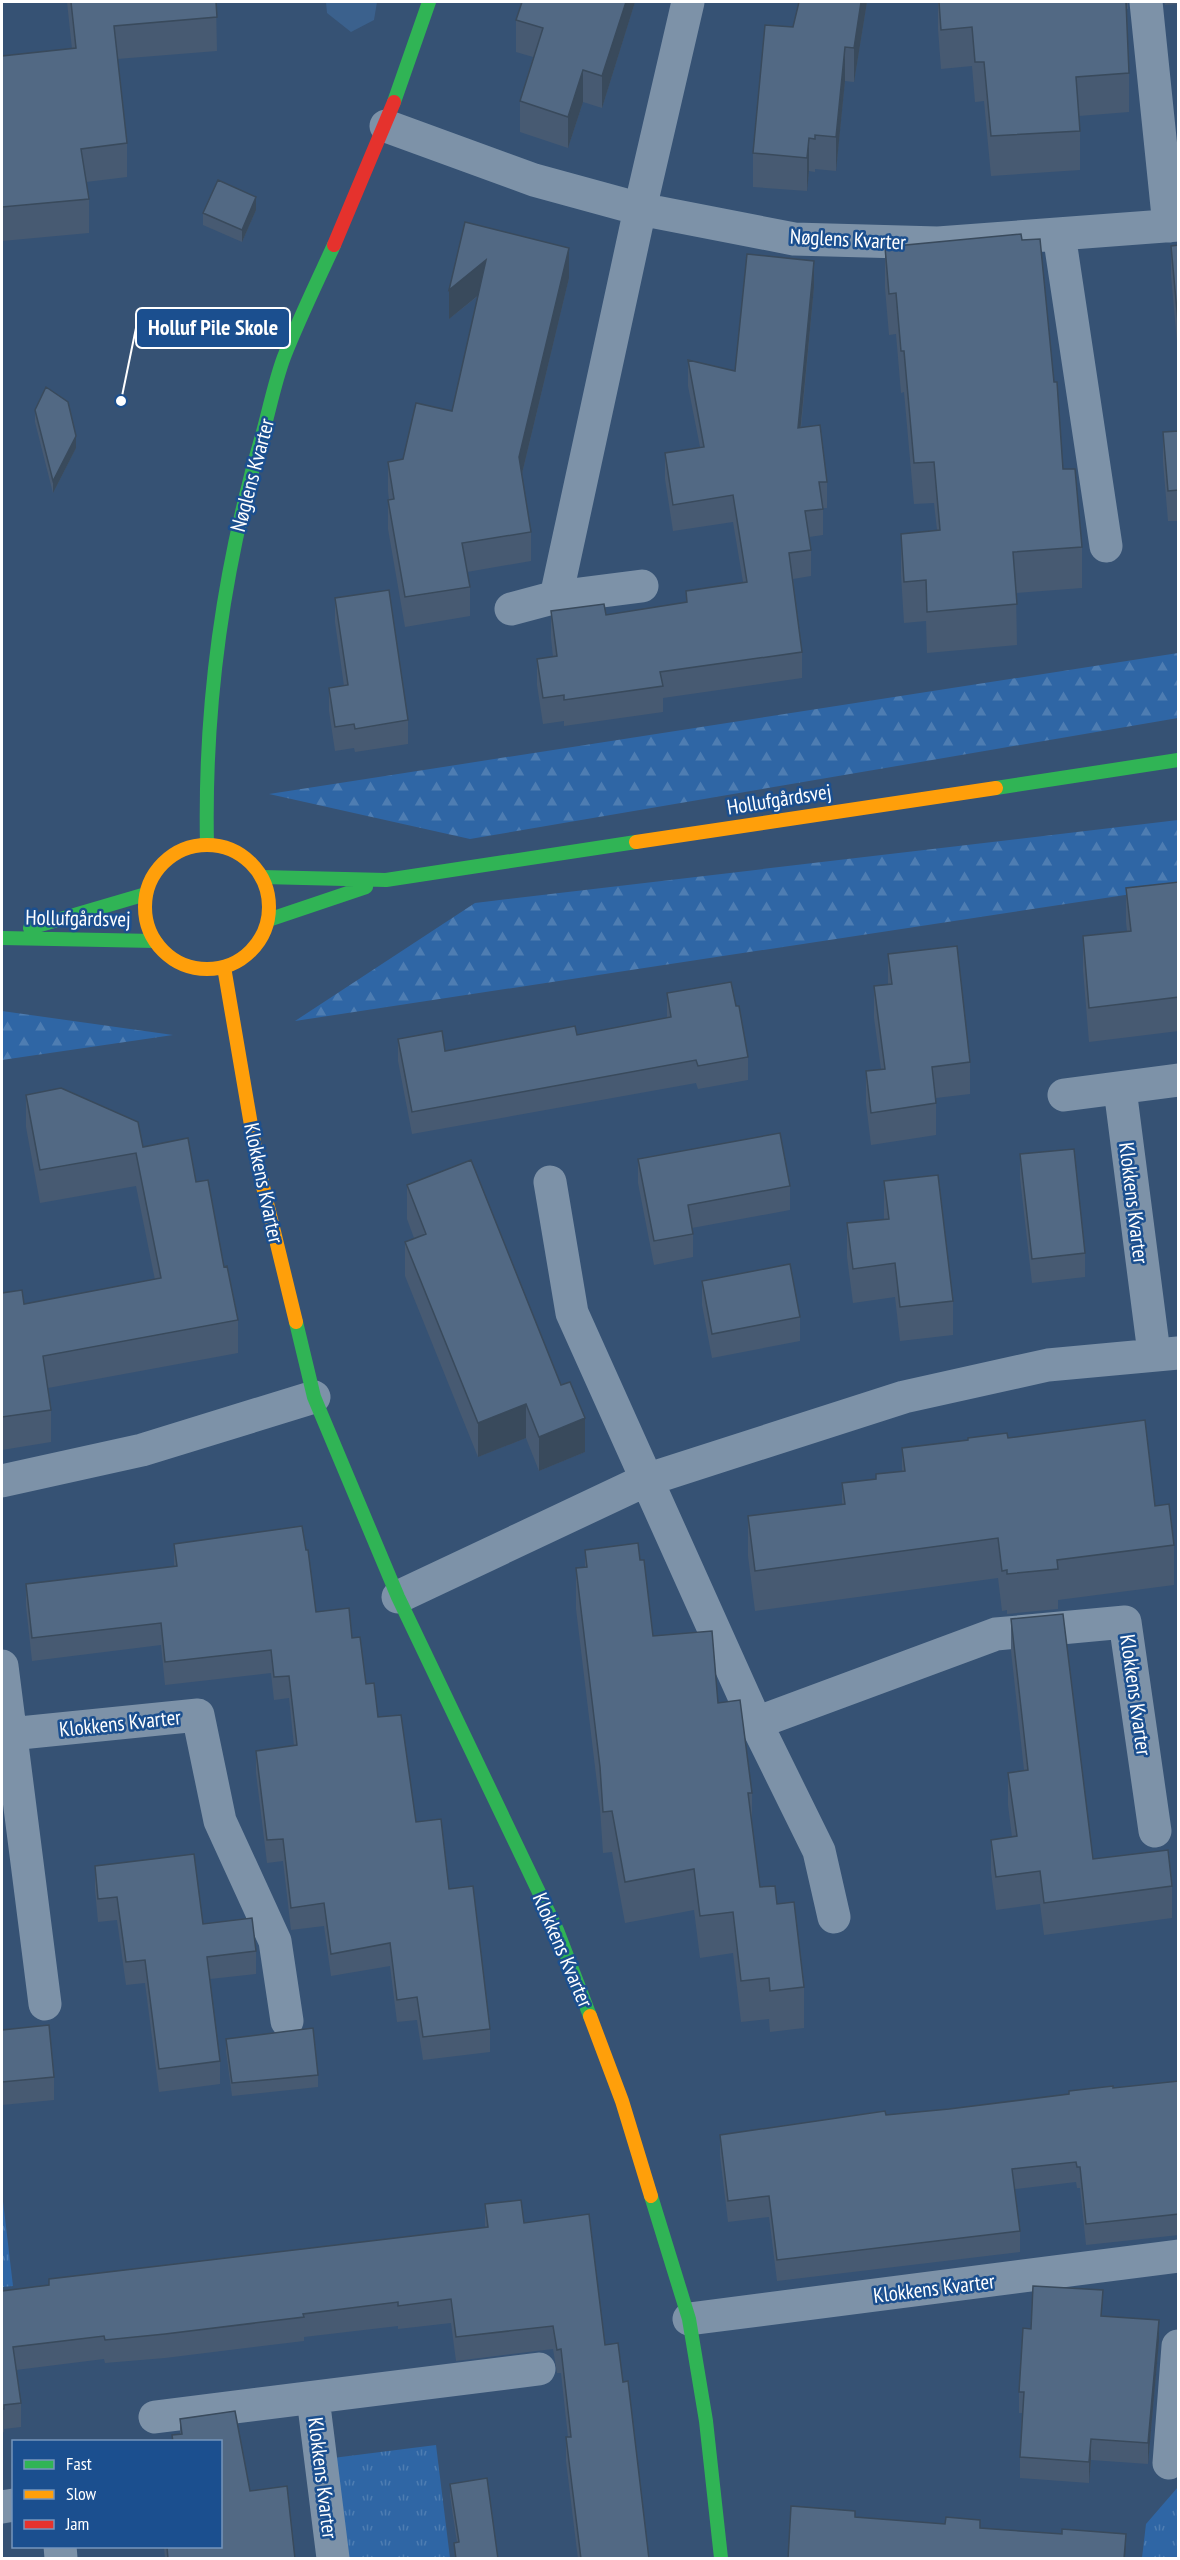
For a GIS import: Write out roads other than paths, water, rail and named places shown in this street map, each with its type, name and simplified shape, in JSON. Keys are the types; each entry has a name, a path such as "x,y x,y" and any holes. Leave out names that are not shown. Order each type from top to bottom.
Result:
{"street":[{"name":"Nøglens Kvarter","path":"207,845 206,804 216,652 231,558 251,472 284,358 386,126 429,2"},
{"path":"556,597 640,209 688,2"},
{"name":"Nøglens Kvarter","path":"386,126 534,180 640,209 794,239 938,243 1174,226 1146,2"},
{"path":"1059,234 1106,546"},
{"path":"511,609 556,597 642,586"},
{"name":"Hollufgårdsvej","path":"262,877 386,880 1179,760"},
{"path":"207,845 224,847 239,854 252,864 262,877 267,891 268,920 253,950 239,961 224,967 204,970 184,966 168,956 155,940 148,926 145,910 146,894 154,875 168,859 186,849 207,845"},
{"name":"Hollufgårdsvej","path":"268,920 386,880"},
{"name":"Hollufgårdsvej","path":"2,937 146,894"},
{"name":"Hollufgårdsvej","path":"2,937 155,940"},
{"name":"Klokkens Kvarter","path":"224,967 258,1166 314,1397 398,1597 557,1930 622,2101 689,2319 706,2421 721,2559"},
{"path":"1064,1095 1179,1080"},
{"name":"Klokkens Kvarter","path":"398,1597 646,1480 903,1397 1048,1365 1166,1353 1120,1089"},
{"path":"550,1182 572,1313 756,1724 819,1851 834,1917"},
{"path":"2,1481 142,1450 314,1397"},
{"name":"Klokkens Kvarter","path":"756,1724 996,1634 1125,1622 1155,1830"},
{"path":"2,1666 45,2004"},
{"name":"Klokkens Kvarter","path":"10,1734 198,1715 220,1821 275,1941 287,2021"},
{"name":"Klokkens Kvarter","path":"689,2319 1179,2256"},
{"path":"1169,2463 1179,2346"},
{"name":"Klokkens Kvarter","path":"155,2417 539,2369"},
{"name":"Klokkens Kvarter","path":"313,2398 333,2559"}],"place":[{"name":"Holluf Pile Skole","path":"121,401"}]}
